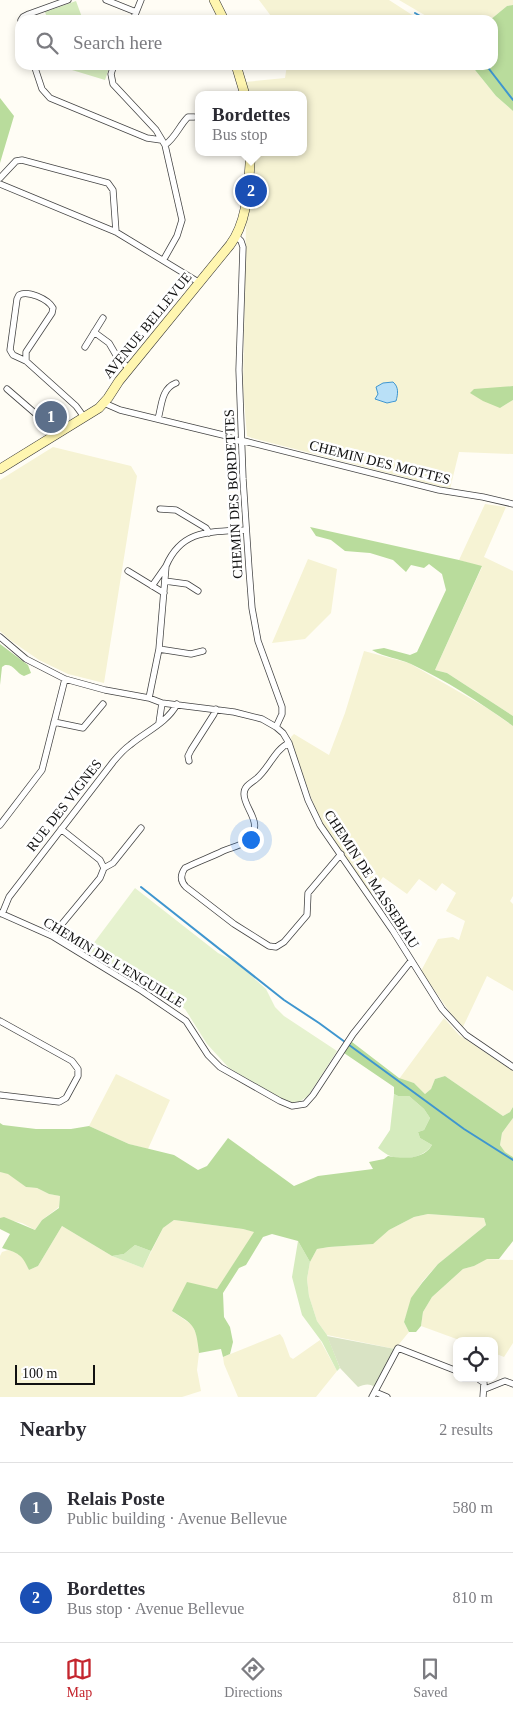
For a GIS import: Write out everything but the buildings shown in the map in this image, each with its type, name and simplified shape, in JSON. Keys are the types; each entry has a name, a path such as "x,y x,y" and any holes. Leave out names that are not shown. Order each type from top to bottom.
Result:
{"main road":[{"path":"214,0 222,15"},
{"path":"238,70 244,91"},
{"name":"AVENUE BELLEVUE","path":"0,468 104,403 234,239 244,216 250,156"}],"street":[{"path":"27,15 68,0"},
{"path":"106,0 136,12"},
{"path":"135,15 141,0"},
{"path":"36,70 42,89 50,98 147,138 163,142 176,136 188,117 194,117"},
{"path":"112,70 111,74 113,84 156,130 163,142 182,220 177,236 164,259"},
{"path":"0,178 16,162 22,160 108,183 113,190 116,232"},
{"path":"0,184 116,232 164,259 200,283"},
{"name":"CHEMIN DES BORDETTES","path":"234,239 241,241 242,253 239,370 246,530 255,629 282,707 282,714 276,727"},
{"path":"26,362 26,352 52,313 53,308 48,302 27,293 19,295 17,299 9,346 12,354 26,362 76,406 84,417"},
{"path":"85,346 103,318"},
{"path":"94,332 109,343 116,355 129,370"},
{"path":"158,419 164,392 169,386 176,383"},
{"path":"6,389 58,433"},
{"name":"CHEMIN DES MOTTES","path":"104,403 120,410 223,435 241,437 439,490 513,504"},
{"path":"160,509 176,510 206,528 209,533"},
{"path":"152,586 171,555 182,543 190,538 209,533 246,530"},
{"path":"149,698 159,649 166,566"},
{"path":"128,571 164,593"},
{"path":"165,581 187,584 198,591"},
{"name":"CHEMIN DE MASSEBIAU","path":"0,637 26,659 65,679 105,690 149,698 162,703 216,709 262,719 276,727 283,733 289,743 314,814 442,1009 466,1035 513,1067"},
{"path":"159,649 190,654 203,651"},
{"path":"0,825 42,770 65,679"},
{"path":"159,723 162,703"},
{"path":"54,722 83,728 103,704"},
{"name":"RUE DES VIGNES","path":"1,914 9,896 123,751 170,714 177,704"},
{"path":"189,762 188,756 191,750 216,709"},
{"path":"289,743 283,747 262,774 247,786 245,790 244,796 254,822 254,828 248,839 185,868 181,880 186,887 234,924 269,946 276,947 284,942 304,918 308,911 308,892 340,854"},
{"path":"52,936 100,878 104,868 113,863 141,828"},
{"path":"61,829 100,860 104,868"},
{"name":"CHEMIN DE L'ENGUILLE","path":"1,914 52,936 142,991 186,1021 208,1055 220,1067 292,1106 305,1104 313,1095 353,1034 410,961"},
{"path":"0,1021 72,1061 78,1069 78,1076 66,1098 59,1102 0,1095"},
{"path":"387,1397 374,1395 398,1348 453,1369"},
{"path":"482,1382 485,1389 483,1397"},
{"path":"485,1389 506,1382 513,1384"}],"shaded area":[{"path":"259,0 389,0 412,15 270,15"},
{"path":"399,0 513,0 513,5 507,6 496,15 424,15"},
{"path":"286,70 475,70 496,96 513,111 513,386 506,387 500,408 513,400 513,454 459,452 450,489 247,436 243,387 246,225 255,156 307,156 307,91 248,91 245,82 285,78","holes":["393,382 396,401 392,403 379,401 376,396 378,394 376,387 383,383"]},
{"path":"53,447 131,466 137,476 104,683 68,674 39,660 0,631 0,480"},
{"path":"485,504 506,507 484,557 513,571 513,716 447,673 435,670 482,567 459,560"},
{"path":"308,559 337,569 331,613 305,639 272,643"},
{"path":"364,651 409,663 487,708 513,726 513,896 510,901 513,904 513,991 487,976 463,1027 449,1011 421,971 438,939 453,937 459,940 465,921 446,911 456,893 442,883 436,891 419,879 407,894 383,877 371,894 321,821 292,744 291,737 294,734 329,755 345,713"},
{"path":"444,1018 459,1035 513,1071 513,1107 510,1112 503,1116 445,1076 435,1079 431,1089 425,1094 414,1083 399,1079"},
{"path":"116,1074 170,1100 148,1149 129,1144 89,1126"},
{"path":"513,1118 513,1157 505,1152 500,1145 502,1133"},
{"path":"0,1172 8,1173 26,1187 37,1188 49,1194 60,1196 59,1207 42,1220 35,1230 22,1223 0,1218"},
{"path":"428,1214 484,1218 486,1225 438,1264 422,1282 412,1298 404,1322 409,1332 395,1349 327,1335 317,1321 309,1296 307,1279 310,1262 317,1249 372,1244 389,1230 414,1217"},
{"path":"174,1220 255,1232 217,1289 172,1311 192,1325 198,1338 197,1370 201,1391 182,1397 0,1397 0,1256 2,1252 8,1250 18,1253 25,1260 29,1270 38,1266 62,1226 112,1256 143,1268 163,1228"},
{"path":"486,1259 513,1260 513,1343 504,1357 498,1355 498,1337 453,1338 421,1326 423,1312 432,1297 463,1269 474,1266"},
{"path":"280,1334 290,1357 293,1359 320,1340 337,1371 316,1397 238,1397 224,1364 223,1357"}],"green space":[{"path":"76,1 81,15 46,15 45,12"},
{"path":"513,5 513,111 496,96 475,70 498,70 498,15 496,15 507,6"},
{"path":"72,70 108,70 105,80"},
{"path":"0,98 14,116 0,163"},
{"path":"513,386 513,400 500,408 470,393 474,389"},
{"path":"310,527 482,566 435,670 447,673 513,716 513,726 438,678 411,664 372,650 384,648 410,655 417,652 446,590 442,574 429,564 424,568 411,565 406,572 393,560 370,553 345,551 331,540 316,536"},
{"path":"0,644 28,665 31,673 24,676 13,667 5,665 2,667 0,685"},
{"path":"135,888 218,953 236,962 266,989 275,1007 284,1016 337,1051 308,1096 299,1102 291,1104 229,1068 207,1044 185,1009 87,952"},
{"path":"352,1042 399,1078 414,1083 425,1094 431,1089 435,1079 445,1076 503,1116 510,1112 513,1107 513,1118 502,1133 500,1145 505,1152 513,1157 513,1241 499,1259 487,1259 463,1269 432,1297 423,1312 421,1326 416,1332 409,1332 404,1322 411,1298 438,1264 486,1225 484,1218 428,1214 414,1217 389,1230 373,1244 317,1249 310,1262 298,1241 272,1234 263,1237 246,1265 239,1268 223,1293 224,1317 230,1327 233,1342 230,1354 223,1357 221,1349 199,1353 197,1337 193,1327 172,1311 187,1282 217,1289 254,1232 174,1220 163,1228 151,1251 135,1245 124,1254 112,1256 62,1226 38,1266 29,1270 19,1255 2,1248 10,1234 0,1229 0,1218 4,1217 35,1230 42,1220 59,1208 60,1196 49,1194 37,1188 26,1187 8,1174 0,1172 0,1123 36,1129 71,1129 89,1126 129,1144 174,1155 198,1170 207,1166 228,1138 294,1186 318,1176 373,1169 369,1162 384,1159 388,1156 406,1158 418,1156 428,1150 432,1145 420,1138 418,1132 424,1130 430,1118 424,1109 409,1096 394,1094 394,1087 344,1053"},
{"path":"394,1094 409,1096 424,1109 430,1118 424,1130 418,1132 420,1138 432,1145 424,1153 412,1158 393,1157 378,1148 390,1130"},
{"path":"298,1241 310,1262 307,1279 309,1296 317,1321 327,1335 340,1368 337,1371 322,1342 302,1315 292,1277"},
{"path":"135,1245 151,1251 143,1268 112,1256 124,1254"},
{"path":"327,1336 395,1349 376,1388 372,1385 358,1387 340,1368"}],"water":[{"path":"393,382 398,391 396,401 387,403 375,399 378,394 376,387 383,383"}],"waterway":[{"path":"490,70 513,100"},
{"path":"141,887 284,1000 319,1023 464,1129 513,1160"}],"place":[{"name":"Bordettes","path":"251,191"},
{"name":"Relais Poste","path":"51,417"}]}
